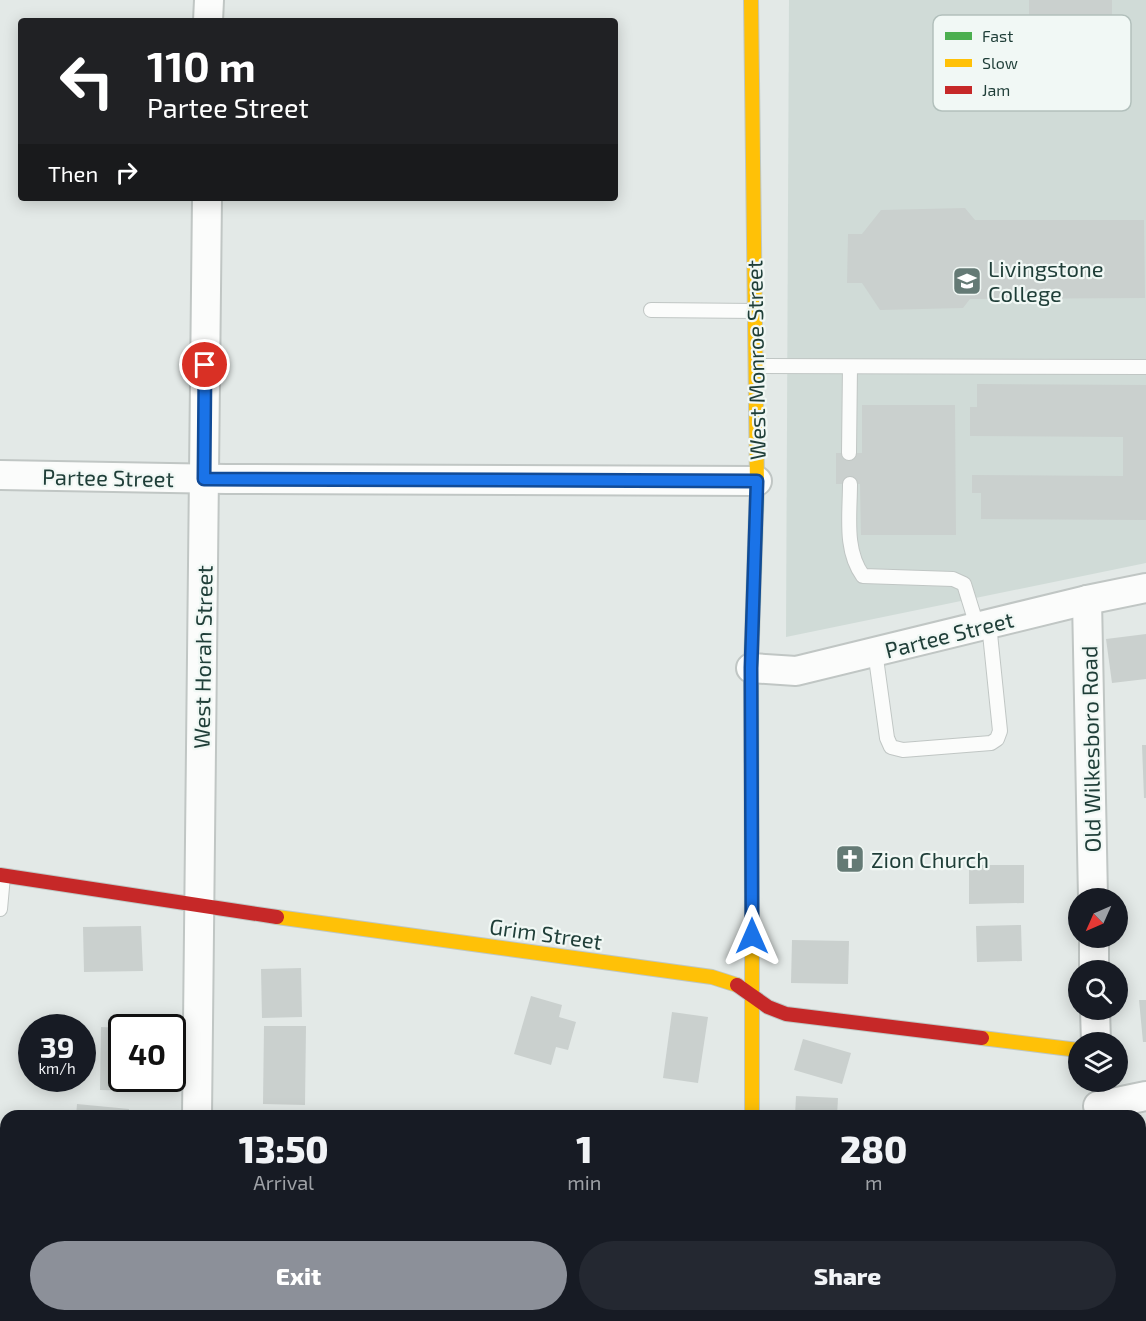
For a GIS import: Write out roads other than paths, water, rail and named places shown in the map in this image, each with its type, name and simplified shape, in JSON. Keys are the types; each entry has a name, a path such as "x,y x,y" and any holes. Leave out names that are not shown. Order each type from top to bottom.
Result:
{"street":[{"path":"208,18 209,0"},
{"name":"West Monroe Street","path":"751,0 757,481 751,668 752,1110"},
{"name":"West Horah Street","path":"197,1110 207,201"},
{"name":"Partee Street","path":"0,475 204,479 757,481"},
{"name":"Partee Street","path":"751,668 796,671 1087,600 1146,588"},
{"name":"Old Wilkesboro Road","path":"1087,600 1093,888"},
{"name":"Grim Street","path":"2,876 712,977 736,984 753,994 768,1007 786,1014 1068,1049"},
{"path":"1098,1101 1146,1096"}],"lane":[{"path":"651,310 755,311"},
{"path":"756,366 1146,367"},
{"path":"849,453 850,367"},
{"path":"850,484 851,550 854,564 863,576 954,579 964,584 983,625 1000,731 997,739 990,743 903,750 891,747 887,738 875,651"},
{"path":"0,909 2,876"}],"place":[{"name":"Livingstone College","path":"967,281"},
{"name":"Zion Church","path":"850,859"}]}
